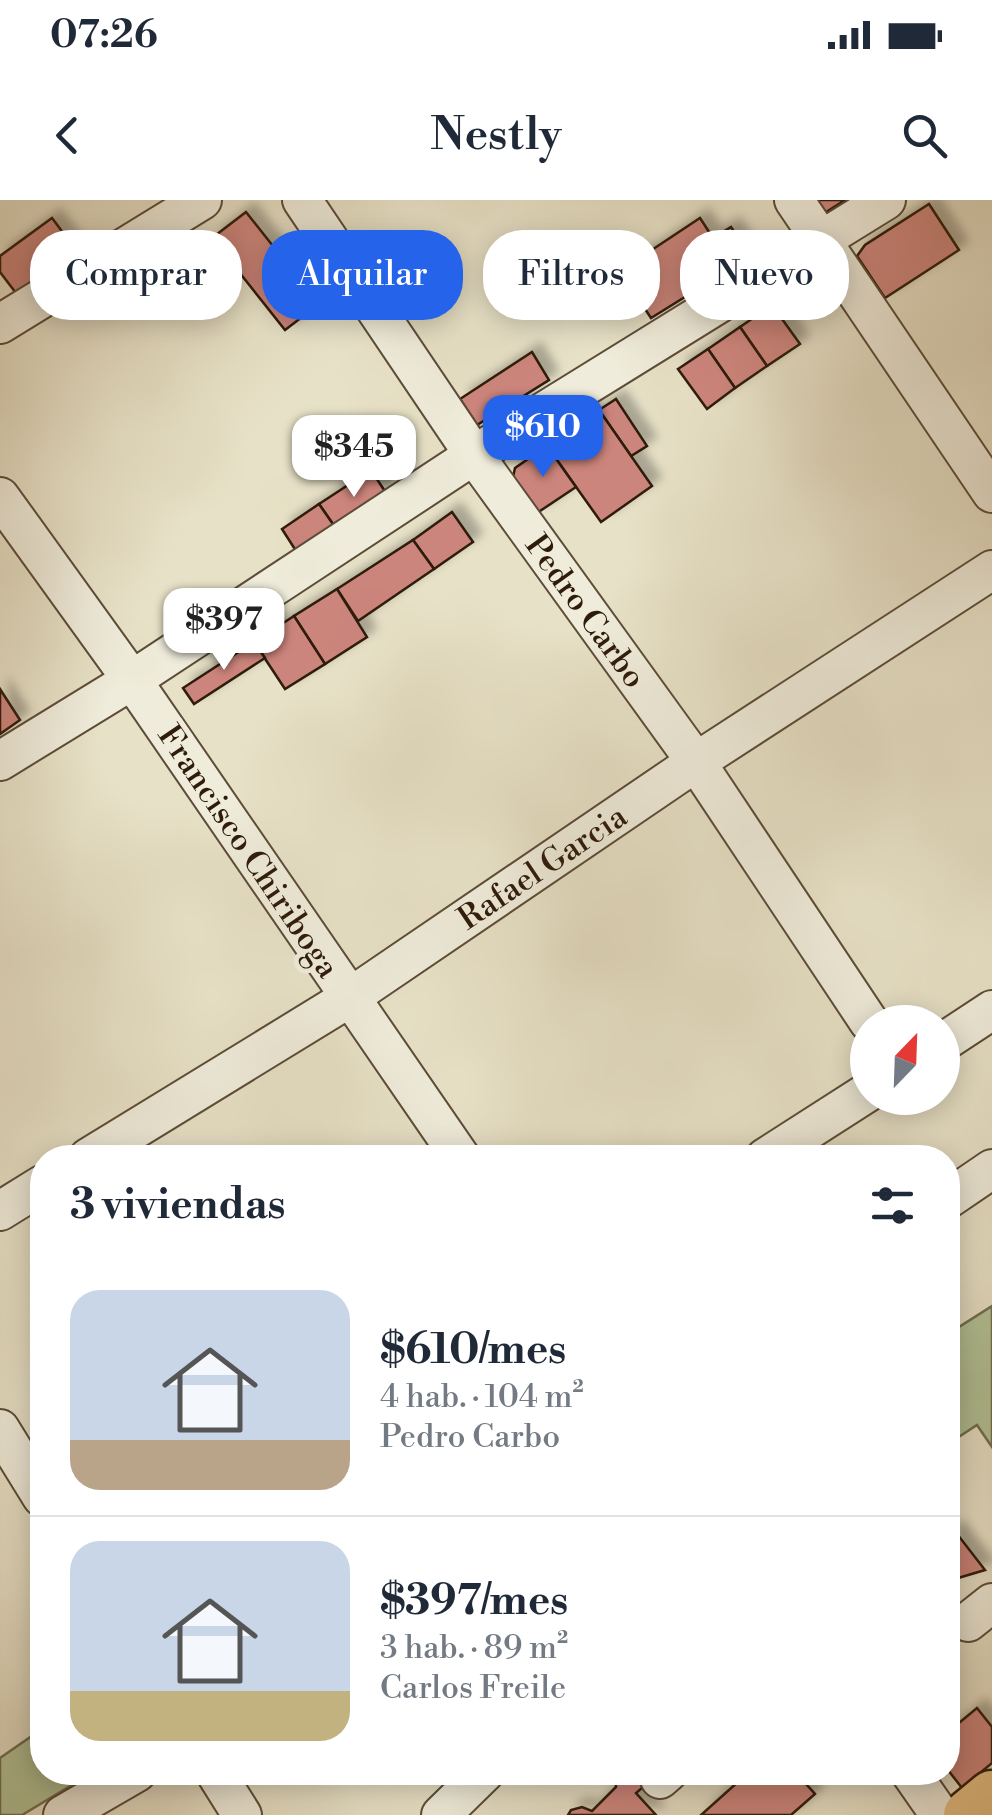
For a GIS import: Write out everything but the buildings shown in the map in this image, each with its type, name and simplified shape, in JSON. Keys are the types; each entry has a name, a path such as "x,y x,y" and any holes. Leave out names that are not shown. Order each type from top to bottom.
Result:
{"main road":[{"path":"969,1815 992,1796"}],"street":[{"path":"0,324 202,200"},
{"name":"Pedro Carbo","path":"302,200 474,455 696,762 858,1005"},
{"path":"794,200 814,230"},
{"path":"839,230 886,200"},
{"path":"849,281 992,493"},
{"path":"0,761 132,680 474,455 694,320"},
{"name":"Francisco Chiriboga","path":"0,497 132,680 451,1145"},
{"name":"Rafael Garcia","path":"109,1145 350,998 696,762 992,570"},
{"path":"960,1030 992,1010"},
{"path":"785,1145 850,1104"},
{"path":"960,1190 992,1169"},
{"path":"0,1211 30,1192"},
{"path":"0,1429 30,1477"},
{"path":"64,1815 114,1785"},
{"path":"223,1785 242,1815"},
{"path":"441,1815 472,1785"},
{"path":"919,1785 940,1815"}],"green space":[{"path":"992,1306 992,1447 977,1425 960,1436 960,1326"},
{"path":"30,1737 30,1785 72,1785 22,1815 0,1815 0,1758"}]}
